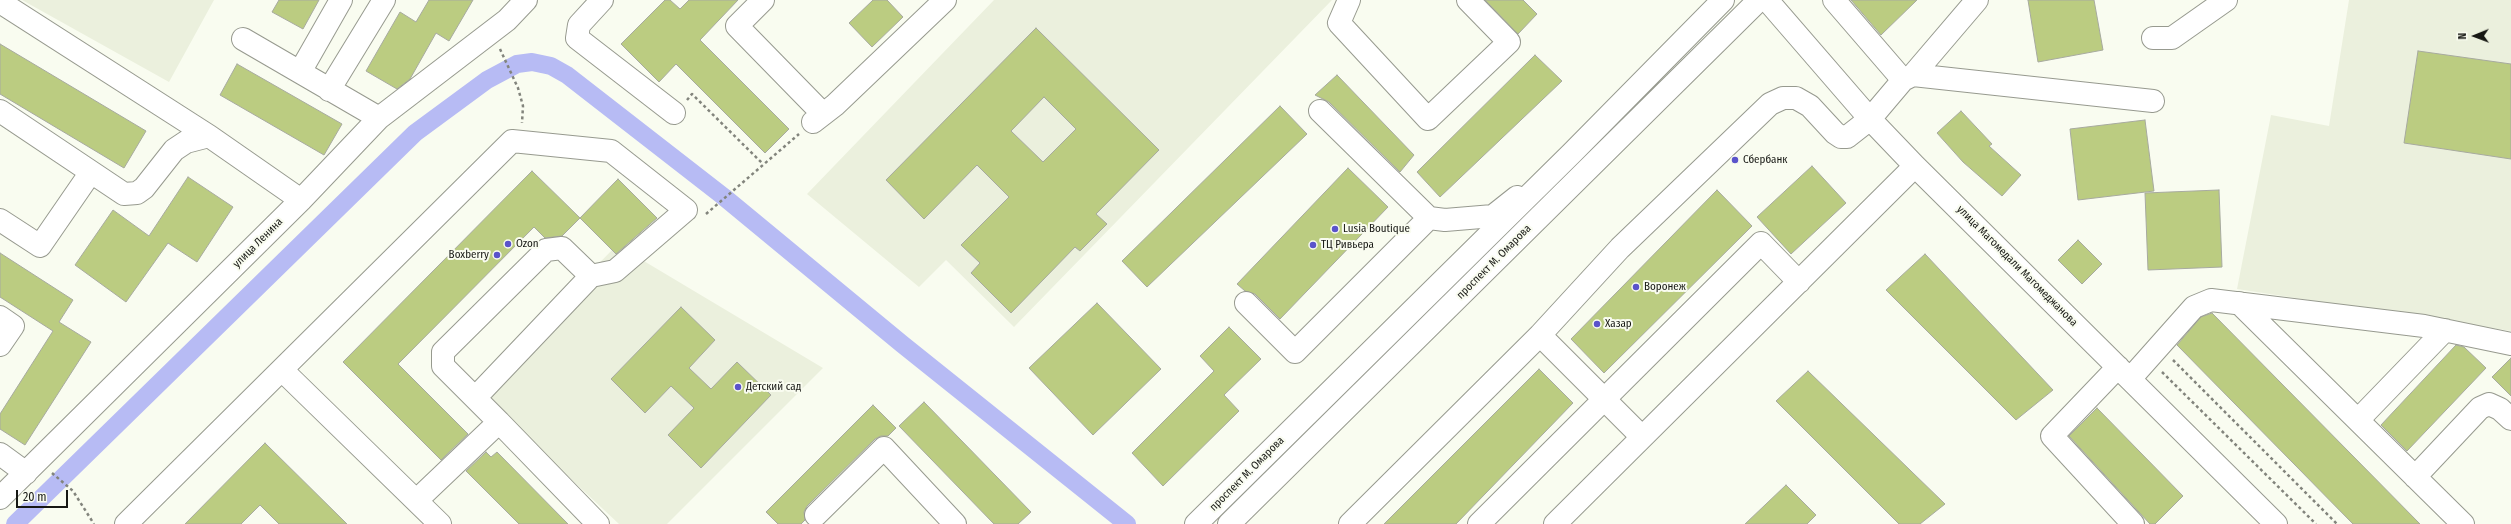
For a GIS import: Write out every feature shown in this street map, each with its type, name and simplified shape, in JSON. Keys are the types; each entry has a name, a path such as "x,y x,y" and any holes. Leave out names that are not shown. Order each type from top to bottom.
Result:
{"street":[{"path":"300,72 341,0"},
{"path":"329,90 384,0"},
{"name":"улица Ленина","path":"0,498 37,470 302,200 379,118 507,20 526,0"},
{"path":"602,0 579,25 577,38 674,113"},
{"path":"763,0 737,26 818,118 945,0"},
{"path":"1349,0 1339,23 1428,119 1509,42 1468,0"},
{"name":"проспект М. Омарова","path":"1196,524 1572,153 1723,0"},
{"name":"проспект М. Омарова","path":"1229,524 1759,0"},
{"name":"улица Магомедали Магомеджановa","path":"1768,0 1870,119 2276,524"},
{"path":"1834,0 1908,77 2153,101"},
{"path":"1350,524 1540,335 1620,248 1770,104 1783,98 1796,98 1810,106 1835,134 1841,137 1847,137 1870,119 1977,0"},
{"path":"2153,38 2172,38 2226,0"},
{"path":"0,2 209,136 302,200"},
{"path":"243,39 379,118"},
{"path":"0,111 124,194 137,193 174,150 186,142 209,136"},
{"path":"1320,111 1429,218 1445,220 1493,216 1572,153"},
{"path":"126,524 512,141 611,151 686,210 615,271 591,276 475,398"},
{"path":"1555,524 1916,166"},
{"path":"0,220 40,246 91,172"},
{"path":"1246,303 1295,352 1429,218"},
{"path":"1479,524 1761,243 1799,282"},
{"path":"591,276 562,248 546,250 443,352 443,366 598,524"},
{"path":"2133,524 2052,436 2124,373 2148,358 2194,307 2211,300 2445,330 2511,344"},
{"path":"2239,304 2462,524"},
{"path":"0,317 13,326 0,345"},
{"path":"2358,420 2445,330"},
{"path":"1540,335 1605,398 1642,438"},
{"path":"282,370 440,524"},
{"path":"2415,477 2480,408 2489,404 2500,409 2511,419"},
{"path":"417,500 499,422"},
{"path":"816,515 884,448 955,524"},
{"path":"0,454 37,470"}],"path":[{"path":"500,50 518,88 523,106 522,127 512,141"},
{"path":"674,113 692,94 763,164"},
{"path":"710,212 730,191 818,118"},
{"path":"2148,358 2316,524"},
{"path":"2172,359 2337,524"},
{"path":"37,470 73,490 94,524"}],"shaded area":[{"path":"22,0 214,0 169,82"},
{"path":"994,0 1332,0 1014,327 946,260 919,287 807,194"},
{"path":"2349,0 2511,0 2511,331 2237,289 2271,115 2329,126"},
{"path":"617,245 823,368 667,524 619,524 475,389"}],"building":[{"path":"279,0 319,0 303,29 272,12"},
{"path":"429,0 473,0 449,41 436,33 410,79 397,89 366,71 400,12 416,22"},
{"path":"665,0 670,0 680,9 689,0 738,0 700,40 789,129 765,153 676,64 659,82 621,44"},
{"path":"873,0 887,0 903,17 872,47 849,23"},
{"path":"1485,0 1523,0 1537,14 1518,34"},
{"path":"1851,0 1917,0 1881,35"},
{"path":"2028,0 2094,0 2103,50 2038,62"},
{"path":"1036,28 1159,150 1096,214 1107,224 1080,251 1075,247 1011,313 971,273 980,263 961,245 1009,197 977,165 924,219 886,180","holes":["1044,97 1076,129 1043,162 1011,131"]},
{"path":"0,44 146,131 124,168 0,94"},
{"path":"2418,51 2511,64 2511,159 2404,143"},
{"path":"1535,55 1562,81 1440,197 1417,172"},
{"path":"237,64 342,124 324,155 220,95"},
{"path":"1337,75 1414,155 1400,172 1329,102 1315,95"},
{"path":"1280,106 1307,134 1147,287 1122,261"},
{"path":"1961,111 1992,144 1989,146 2021,175 2002,196 1963,162 1937,133"},
{"path":"2145,120 2154,191 2078,200 2070,129"},
{"path":"1812,166 1846,203 1791,254 1757,217"},
{"name":"ТЦ Ривьера","path":"1348,168 1388,207 1280,319 1255,294 1245,291 1237,284"},
{"path":"532,171 580,218 562,236 545,238 534,227 398,364 468,434 441,460 343,362"},
{"path":"188,177 233,207 197,262 168,243 126,302 75,265 113,210 149,236"},
{"path":"618,179 657,218 616,254 580,218"},
{"path":"1717,190 1752,226 1604,373 1571,339"},
{"path":"2219,190 2222,267 2148,270 2145,193"},
{"path":"2078,240 2102,264 2082,284 2058,260"},
{"path":"0,253 73,300 59,322 91,342 25,445 0,429 0,414 53,331 0,297"},
{"path":"1925,254 2053,390 2016,420 1886,290"},
{"path":"1097,303 1161,369 1093,435 1029,368"},
{"name":"Детский сад","path":"681,307 715,340 689,368 711,389 737,362 771,395 701,468 668,435 694,408 671,386 645,413 611,379"},
{"path":"2212,313 2420,524 2353,524 2177,345 2201,317"},
{"path":"1229,327 1261,359 1224,395 1239,411 1163,486 1132,453 1214,371 1200,356"},
{"path":"2456,345 2464,347 2486,368 2407,451 2381,425"},
{"path":"2511,358 2511,396 2492,377"},
{"path":"1539,369 1573,403 1456,524 1384,524"},
{"path":"1808,371 1945,504 1920,524 1899,524 1776,401"},
{"path":"924,402 1031,512 1018,524 994,524 899,426"},
{"path":"873,405 896,428 888,436 881,436 875,439 807,506 804,512 805,520 801,524 778,524 766,512"},
{"path":"2097,408 2183,496 2155,524 2150,524 2069,436"},
{"path":"265,443 347,524 279,524 260,505 241,524 185,524"},
{"path":"486,452 491,457 497,452 568,524 519,524 466,471"},
{"path":"1786,485 1816,515 1807,524 1745,524"}],"waterway":[{"path":"15,524 415,133 487,80 517,64 532,62 551,66 567,75 724,197 902,344 1127,524"}],"place":[{"name":"Сбербанк","path":"1735,160"},
{"name":"Lusia Boutique","path":"1335,229"},
{"name":"Ozon","path":"508,244"},
{"name":"ТЦ Ривьера","path":"1313,245"},
{"name":"Boxberry","path":"497,255"},
{"name":"Воронеж","path":"1636,287"},
{"name":"Хазар","path":"1597,324"},
{"name":"Детский сад","path":"738,387"}]}
